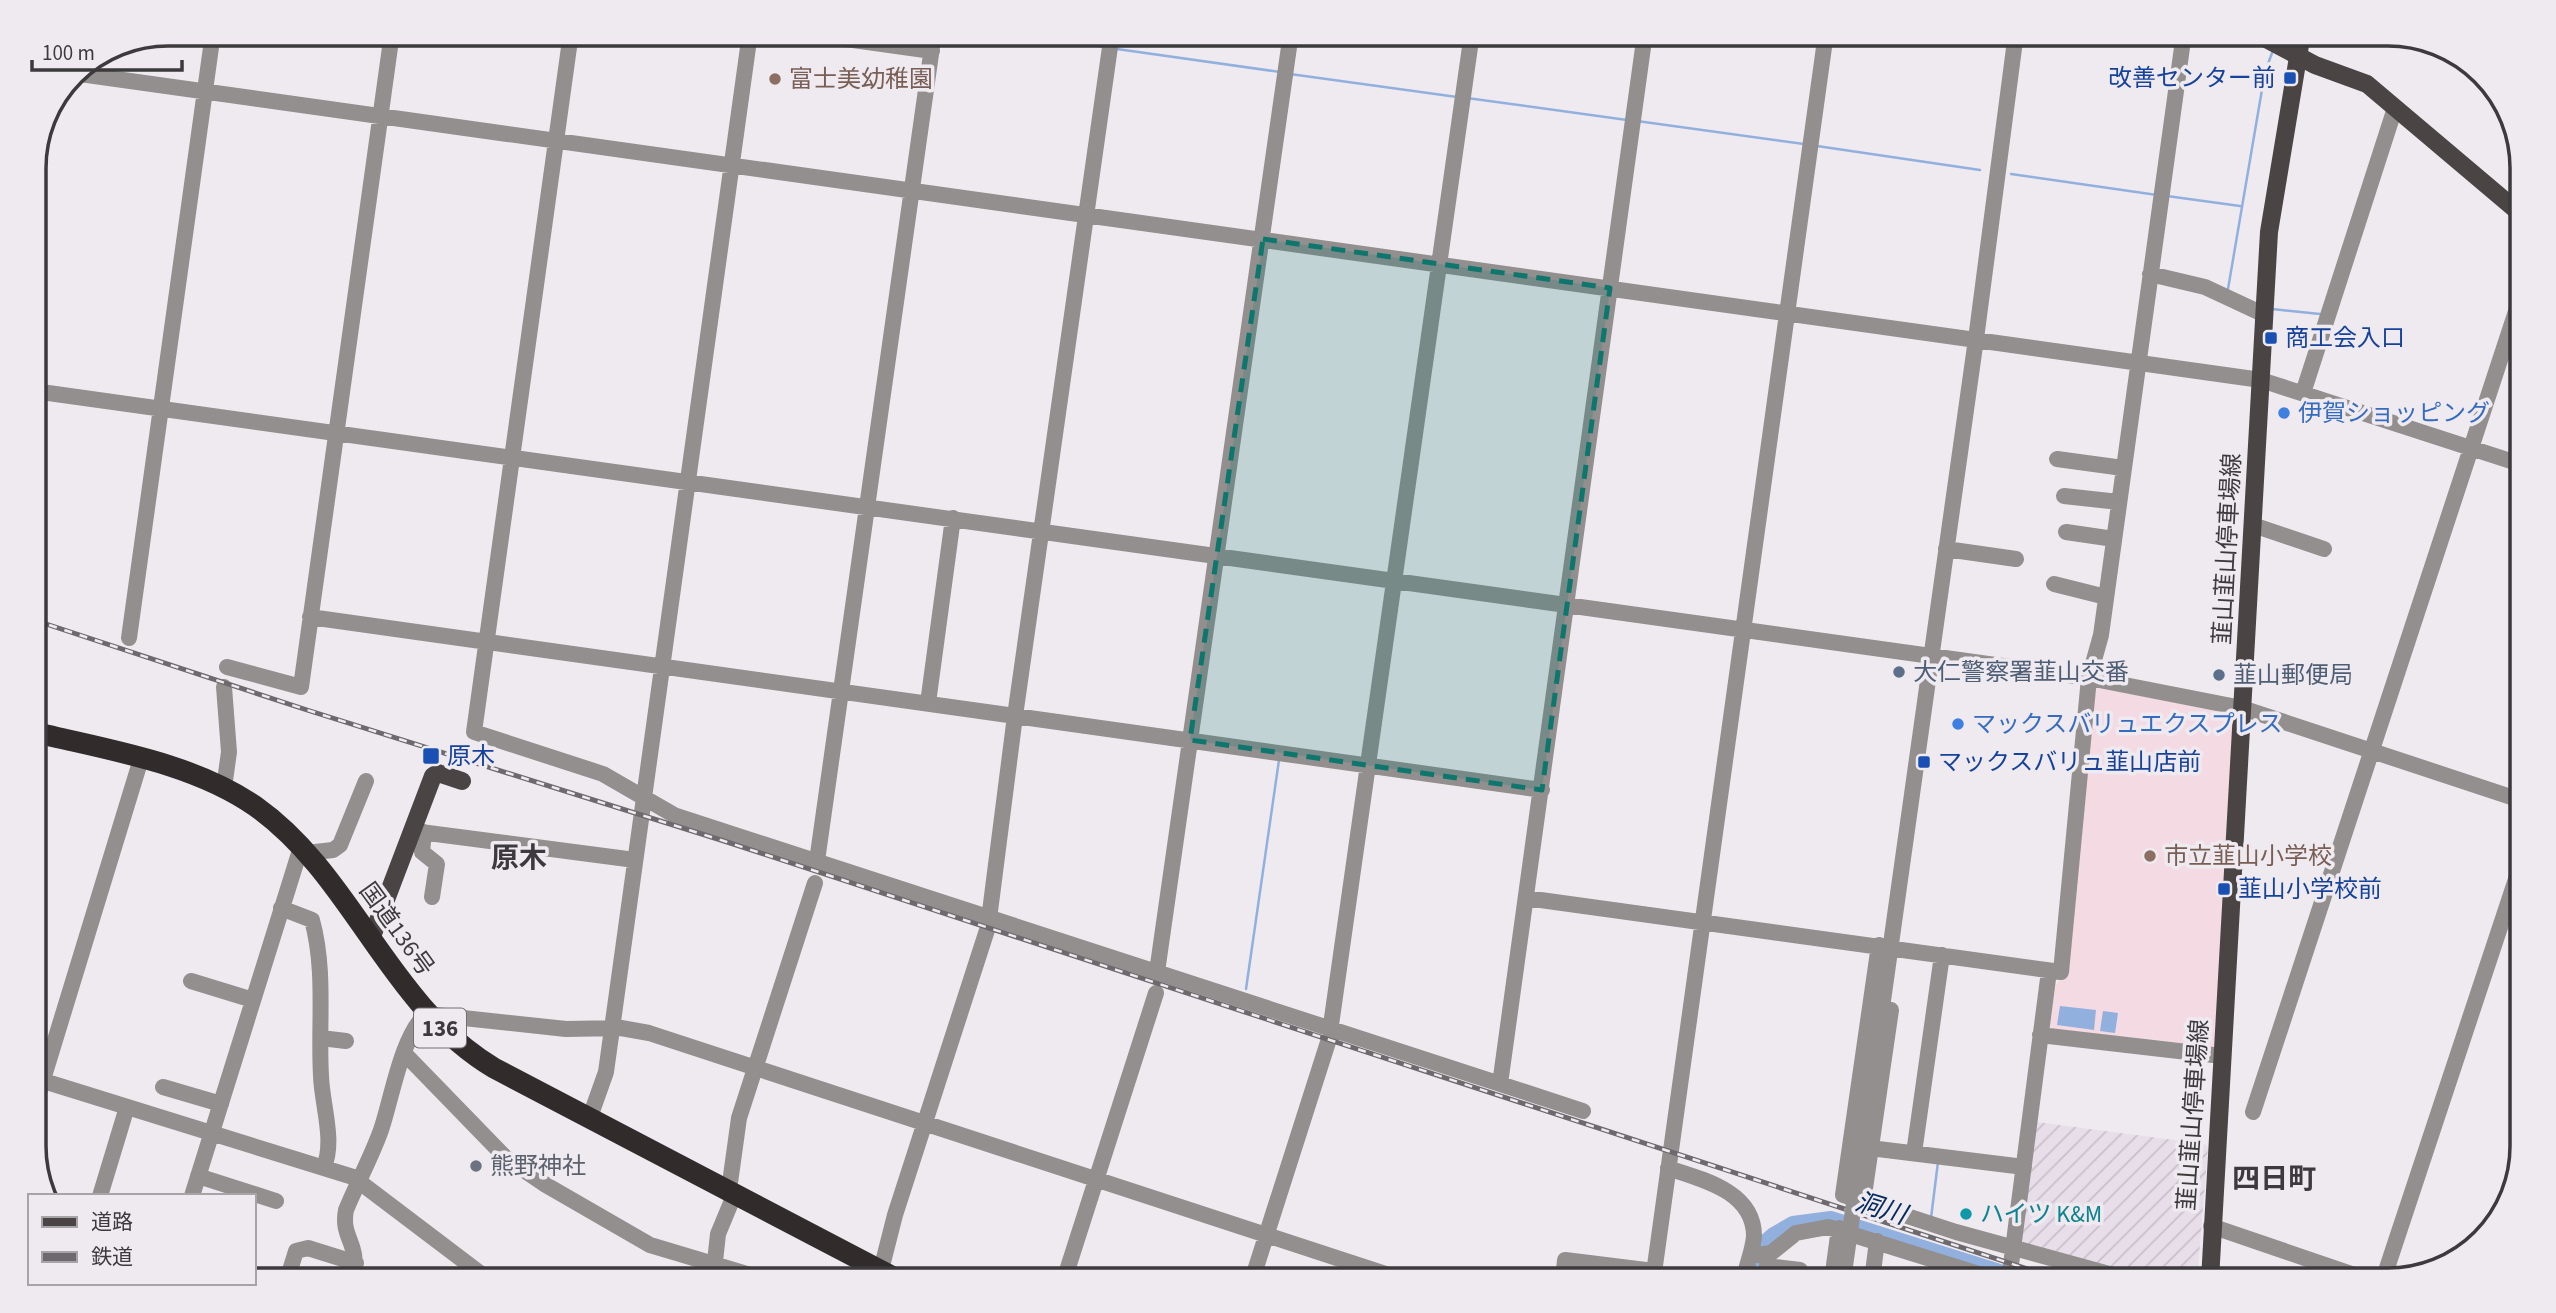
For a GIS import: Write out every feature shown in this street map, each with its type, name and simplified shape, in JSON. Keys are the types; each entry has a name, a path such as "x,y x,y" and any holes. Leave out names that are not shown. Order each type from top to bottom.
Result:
{"highway":[{"name":"国道136号","path":"46,735 141,759 201,778 256,807 303,850 426,1014 476,1057 877,1268"}],"main road":[{"path":"2279,46 2329,71 2367,84 2510,205"},
{"name":"韮山韮山停車場線","path":"2210,1268 2269,232 2300,46"},
{"path":"371,939 419,832 435,773 462,781"}],"street":[{"path":"129,638 211,46"},
{"path":"227,667 300,687 391,46"},
{"path":"569,46 474,732 603,774 674,815 1583,1111"},
{"path":"590,1117 605,1081 748,46"},
{"path":"896,46 932,51"},
{"path":"817,861 933,46"},
{"path":"892,1268 926,1123 989,917 1110,46"},
{"path":"1157,972 1289,46"},
{"path":"1256,1268 1327,1049 1331,1029 1437,264 1470,46"},
{"path":"1500,1084 1644,46"},
{"path":"1654,1268 1824,46"},
{"path":"2013,46 1976,339 1931,655 1843,1195 2087,1268"},
{"path":"1526,898 1701,920 2061,972 2089,678 2101,635 2182,46"},
{"path":"88,75 2261,380 2510,461"},
{"path":"2303,393 2395,108"},
{"path":"2150,274 2205,287 2265,315"},
{"path":"2253,1111 2510,326"},
{"path":"46,393 2089,678 2242,708 2510,798"},
{"path":"2057,459 2123,468"},
{"path":"2064,496 2119,502"},
{"path":"928,704 953,518"},
{"path":"2253,525 2324,549"},
{"path":"2066,532 2114,539"},
{"path":"1946,550 2016,559"},
{"path":"2054,584 2106,597"},
{"path":"310,617 1542,790"},
{"path":"224,687 229,752 224,788"},
{"path":"46,1055 141,759"},
{"path":"193,1194 281,908 303,850 332,850 340,845 366,781"},
{"path":"432,897 436,864 422,852 419,832 635,860"},
{"path":"715,1268 721,1222 732,1191 739,1118 815,883"},
{"path":"2387,1268 2510,897"},
{"path":"281,908 312,920 319,954 321,1077 329,1149 324,1167"},
{"path":"1845,1268 1885,988 1885,946"},
{"path":"1914,1153 1942,955"},
{"path":"2008,1268 2013,1248 2049,971"},
{"path":"191,981 253,1000"},
{"path":"1863,1202 1893,997 1885,988"},
{"path":"1068,1268 1156,993"},
{"path":"355,1268 356,1263 344,1221 358,1179 381,1129 404,1053 418,1022 426,1014 566,1029 611,1029 649,1033 1367,1268"},
{"path":"2040,1035 2221,1056"},
{"path":"321,1038 346,1042"},
{"path":"404,1053 516,1166 640,1240 705,1268"},
{"path":"46,1082 358,1179 473,1268"},
{"path":"163,1087 220,1104"},
{"path":"101,1194 127,1107"},
{"path":"1870,1148 2024,1167"},
{"path":"1668,1168 1706,1181 1734,1196 1746,1211 1759,1255 1767,1266 1784,1268"},
{"path":"198,1177 253,1194"},
{"path":"256,1195 276,1201"},
{"path":"2211,1226 2320,1262 2330,1268"},
{"path":"1751,1268 1759,1255 1796,1233 1816,1227 1839,1228 1977,1268"},
{"path":"1834,1268 1839,1228"},
{"path":"1874,1268 1877,1241"},
{"path":"291,1268 296,1251 308,1248 356,1263"},
{"path":"1564,1268 1565,1260 1609,1268"}],"highlighted area":[{"path":"1263,239 1610,288 1542,790 1190,740"}],"shaded area":[{"name":"市立韮山小学校","path":"2097,687 2235,715 2218,1053 2049,1031 2055,987 2064,974 2088,691"},
{"path":"2036,1122 2205,1144 2208,1148 2198,1268 2103,1268 2020,1243"}],"water":[{"path":"2060,1006 2096,1010 2094,1030 2057,1025"},
{"path":"2103,1011 2118,1013 2115,1033 2100,1031"}],"waterway":[{"path":"1097,46 1104,47"},
{"path":"1117,49 1280,72"},
{"path":"2228,289 2265,72 2272,53"},
{"path":"1290,74 1457,97"},
{"path":"1467,98 1627,120"},
{"path":"1637,121 1804,144"},
{"path":"1817,146 1980,170"},
{"path":"2011,174 2157,195"},
{"path":"2167,196 2240,206"},
{"path":"2272,309 2320,314"},
{"path":"1246,989 1279,760"},
{"path":"1931,1218 1938,1162"},
{"name":"洞川","path":"1753,1266 1765,1244 1774,1236 1793,1225 1831,1220 1984,1268"}],"railway":[{"path":"46,624 307,710 724,841 2024,1268"}],"place":[{"name":"改善センター前","path":"2290,78"},
{"name":"富士美幼稚園","path":"775,79"},
{"name":"商工会入口","path":"2271,338"},
{"name":"伊賀ショッピング","path":"2284,413"},
{"name":"大仁警察署韮山交番","path":"1899,672"},
{"name":"韮山郵便局","path":"2219,675"},
{"name":"マックスバリュエクスプレス","path":"1958,724"},
{"name":"原木","path":"431,756"},
{"name":"マックスバリュ韮山店前","path":"1924,762"},
{"name":"市立韮山小学校","path":"2150,856"},
{"name":"韮山小学校前","path":"2224,889"},
{"name":"熊野神社","path":"476,1166"},
{"name":"ハイツ K&M","path":"1966,1214"}],"district":[{"name":"原木","path":"519,857"},
{"name":"四日町","path":"2274,1178"}]}
